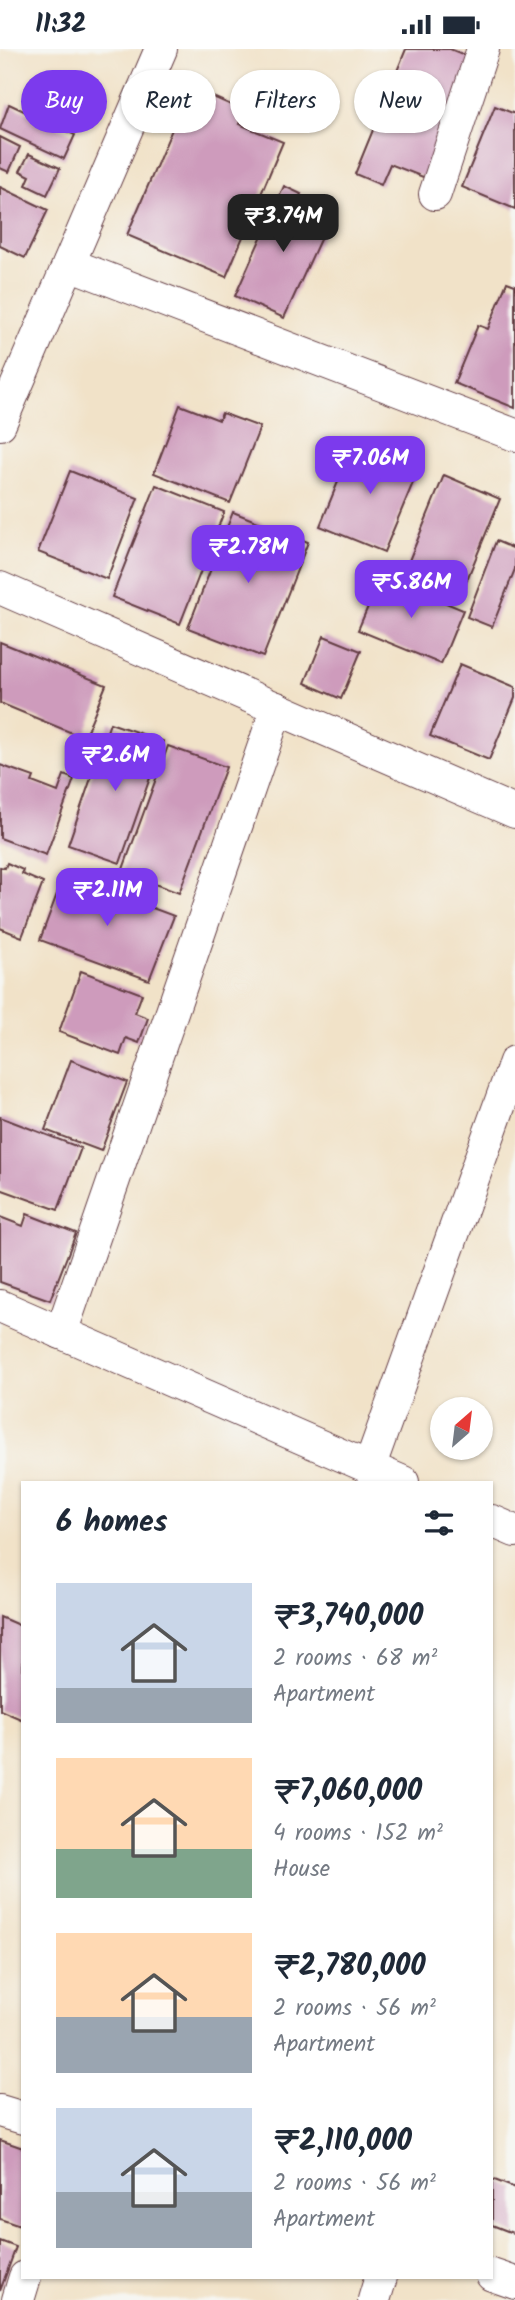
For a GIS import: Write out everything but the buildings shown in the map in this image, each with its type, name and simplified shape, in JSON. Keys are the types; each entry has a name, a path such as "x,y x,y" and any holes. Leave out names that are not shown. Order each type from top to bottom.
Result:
{"street":[{"path":"0,424 161,49"},
{"path":"435,194 482,49"},
{"path":"69,264 515,435"},
{"path":"0,587 515,812"},
{"path":"61,1333 277,708"},
{"path":"369,1468 515,1062"},
{"path":"0,1307 401,1481"},
{"path":"493,1521 515,1531"},
{"path":"0,2111 21,2117"},
{"path":"493,2275 515,2283"},
{"path":"18,2300 24,2279"},
{"path":"373,2300 380,2279"}]}
